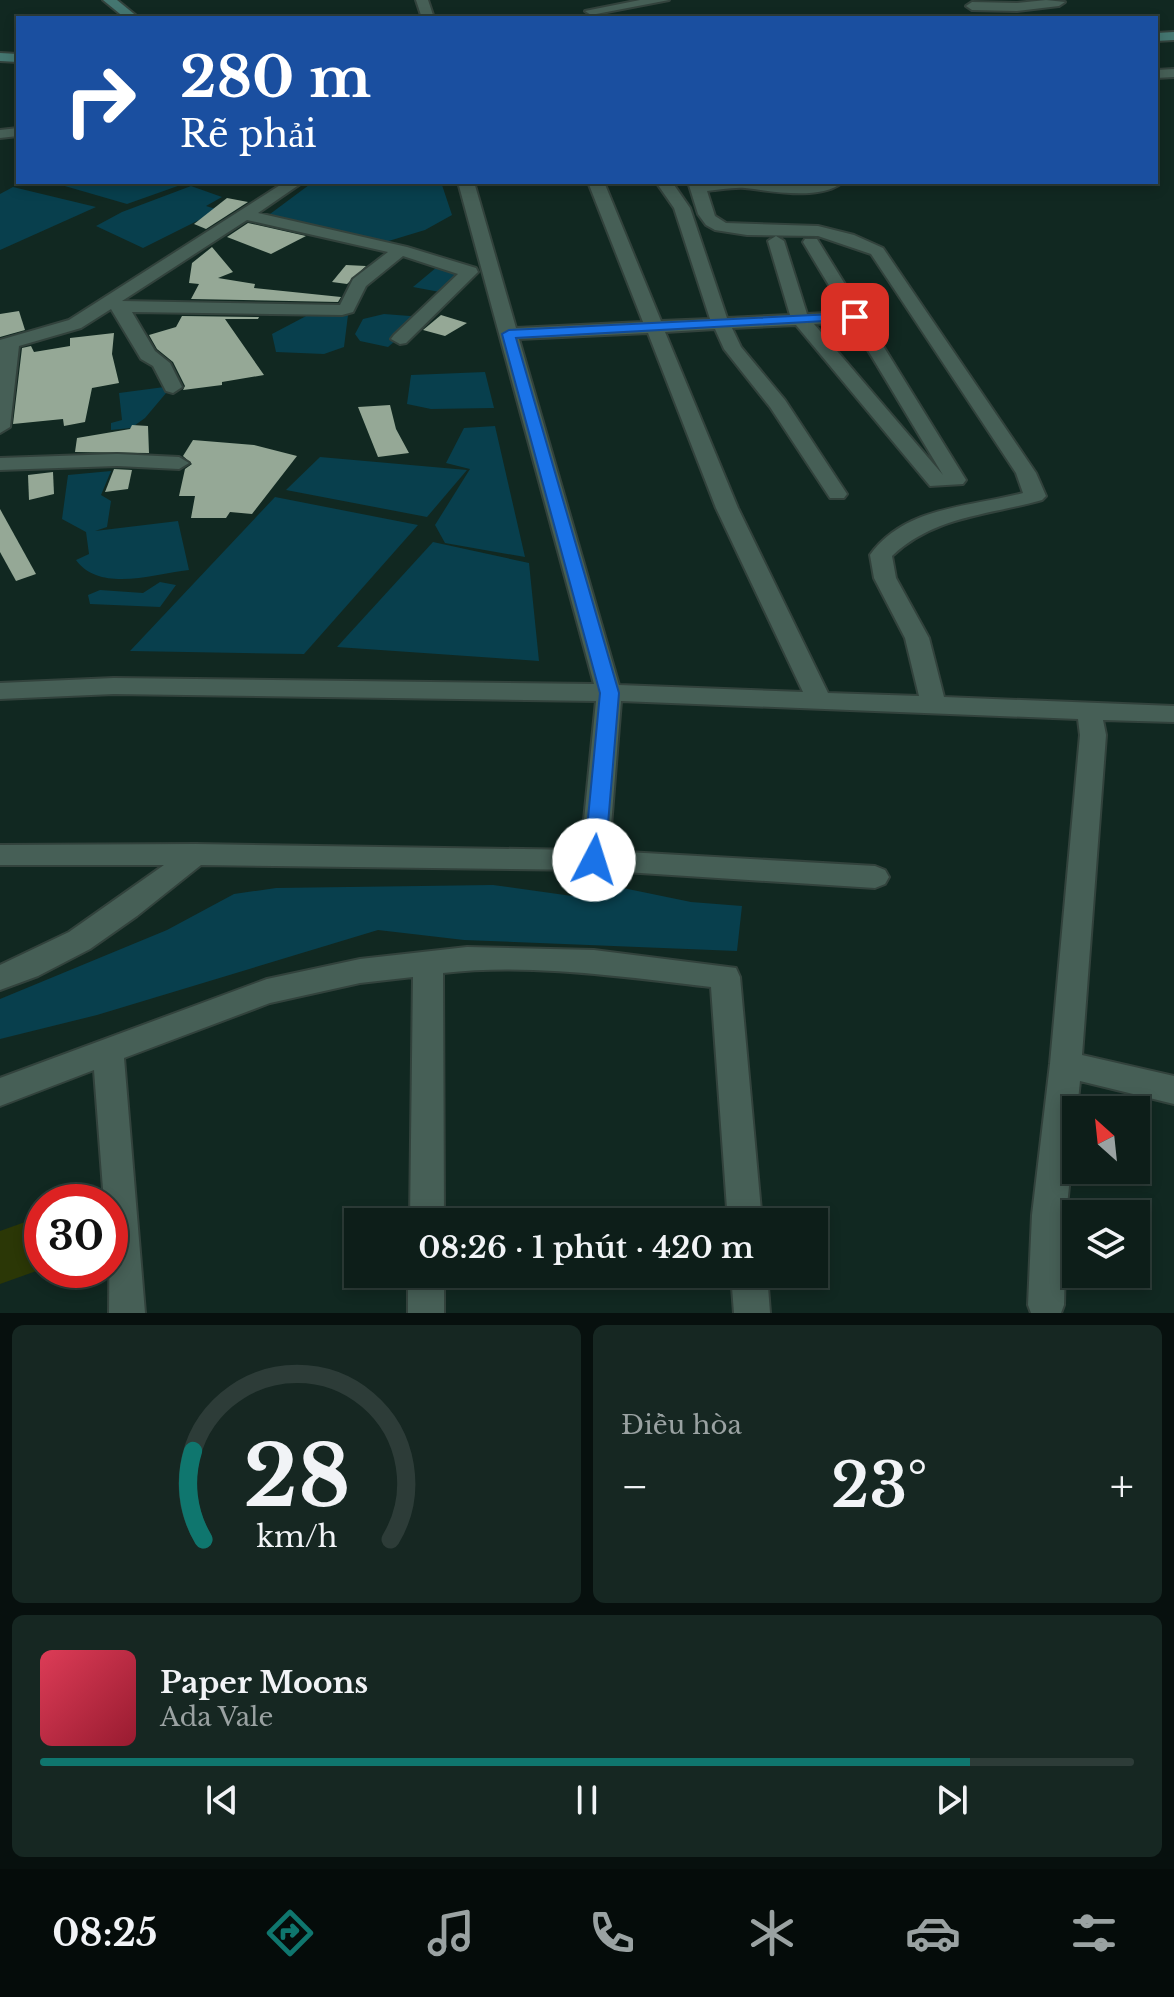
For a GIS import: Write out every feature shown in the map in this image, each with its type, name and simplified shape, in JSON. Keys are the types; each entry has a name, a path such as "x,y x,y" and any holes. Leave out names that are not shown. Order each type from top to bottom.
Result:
{"street":[{"path":"109,0 130,16"},
{"path":"600,16 586,8 663,0"},
{"path":"972,6 1020,13 1059,2"},
{"path":"0,427 5,345 75,324 115,304 292,184"},
{"path":"467,184 609,693 594,860"},
{"path":"597,184 727,508 820,701"},
{"path":"665,184 682,208 720,322 733,349 778,404 837,494"},
{"path":"697,184 704,209 712,222 730,228 816,231 855,240 877,251 1026,473 1035,496 923,522 897,537 881,555 885,578 917,638 934,705"},
{"path":"756,184 787,191 824,184"},
{"path":"247,215 401,250 470,272 400,339"},
{"path":"776,241 800,319 937,482 956,480 811,242"},
{"path":"115,304 345,309 359,283 401,250"},
{"path":"115,304 148,355 161,363 173,387"},
{"path":"509,334 855,317"},
{"path":"0,464 117,460 179,463"},
{"path":"0,691 114,686 609,693 1174,714"},
{"path":"1046,1305 1049,1215 1066,1064 1093,735 1089,709"},
{"path":"0,978 39,965 117,919 196,854"},
{"path":"0,855 196,854 594,860 875,877"},
{"path":"0,1092 267,991 360,971 467,959 594,962 725,977 744,1208"},
{"path":"427,1208 428,964"},
{"path":"108,1050 127,1313"},
{"path":"1066,1064 1174,1090"},
{"path":"426,1288 426,1313"},
{"path":"750,1288 752,1313"}],"green space":[{"path":"24,1222 24,1275 0,1284 0,1231"}],"water":[{"path":"58,184 183,184 127,204"},
{"path":"310,184 442,184 452,215 425,230 382,243 270,214"},
{"path":"191,186 222,197 206,206 219,210 143,248 96,226 122,212"},
{"path":"13,187 96,207 0,250 0,194"},
{"path":"437,267 461,274 445,293 413,287"},
{"path":"310,314 348,315 344,347 324,354 276,352 272,334"},
{"path":"384,314 423,317 388,347 360,341 355,334 363,319"},
{"path":"485,372 494,408 431,409 407,404 411,375"},
{"path":"172,386 145,418 131,428 111,430 111,423 122,420 119,393"},
{"path":"495,426 525,557 445,543 435,525 470,469 446,463 464,428"},
{"path":"320,457 467,470 427,517 286,490"},
{"path":"111,471 101,495 111,501 107,527 95,531 178,521 189,570 113,579 86,570 76,560 89,554 86,532 62,519 68,475"},
{"path":"275,497 418,525 304,654 130,651"},
{"path":"433,542 529,563 539,661 337,647"},
{"path":"160,582 176,585 160,607 90,604 88,595 100,590 143,593"},
{"path":"493,885 572,896 623,888 691,902 742,906 737,951 464,940 378,930 97,1015 0,1039 0,999 167,930 234,894 276,888"}],"building":[{"path":"227,198 248,202 206,229 194,224"},
{"path":"248,223 306,236 271,254 227,237"},
{"path":"212,247 233,272 218,278 255,284 254,288 341,297 338,302 191,299 199,284 189,283 192,263"},
{"path":"346,265 366,266 347,284 332,282"},
{"path":"19,311 25,330 0,337 0,314"},
{"path":"441,315 467,323 445,336 423,330"},
{"path":"182,316 259,317 225,319 264,375 183,390 185,386 173,362 157,349 149,335 176,327"},
{"path":"114,333 112,354 119,383 92,388 85,422 64,426 63,419 13,424 22,348 31,346 34,352 70,346 70,338"},
{"path":"390,405 396,429 409,453 378,457 358,407"},
{"path":"132,425 148,426 149,453 75,452 77,438 130,429"},
{"path":"193,440 254,445 297,456 252,514 230,512 226,518 191,518 195,496 179,496 185,469 192,464 183,456"},
{"path":"114,469 132,470 128,489 105,492"},
{"path":"53,472 54,494 29,500 28,475"},
{"path":"0,509 36,574 16,581 0,552"}],"route":[{"path":"594,860 609,693 509,334 855,317"}]}
